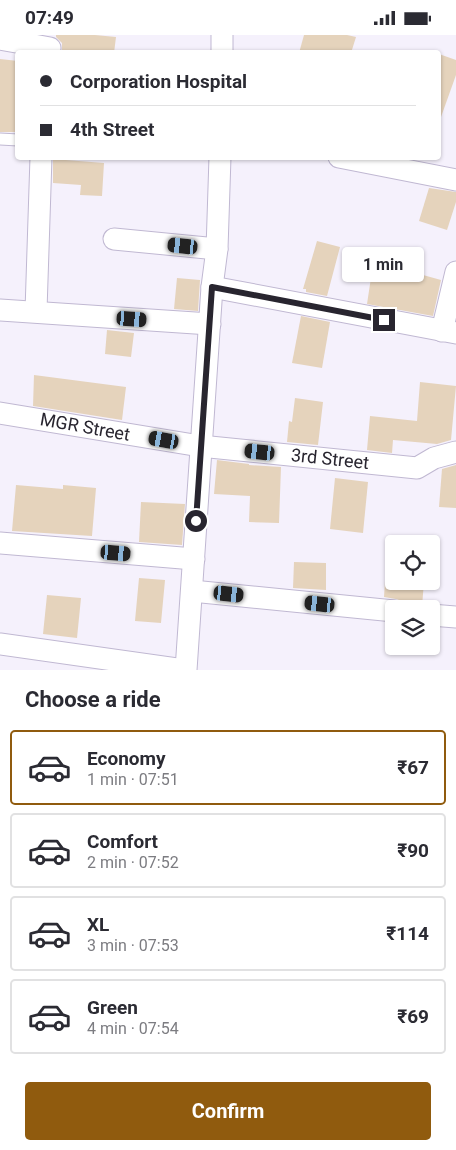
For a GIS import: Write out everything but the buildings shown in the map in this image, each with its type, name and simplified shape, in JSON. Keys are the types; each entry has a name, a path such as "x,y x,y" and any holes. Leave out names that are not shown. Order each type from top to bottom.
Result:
{"street":[{"path":"222,35 222,50"},
{"path":"0,39 50,45"},
{"path":"36,311 41,160"},
{"path":"0,645 185,670 212,287 217,249 220,160"},
{"path":"354,160 456,180"},
{"path":"114,239 217,249"},
{"path":"212,287 449,332 456,272"},
{"path":"0,310 36,311 210,325"},
{"name":"MGR Street","path":"0,413 200,446"},
{"name":"3rd Street","path":"200,446 417,468 434,458 456,452"},
{"path":"0,543 194,559"},
{"path":"192,591 385,610"},
{"path":"440,616 456,617"}],"lane":[{"path":"0,139 15,140"}],"route":[{"path":"196,521 212,287 384,320"}]}
